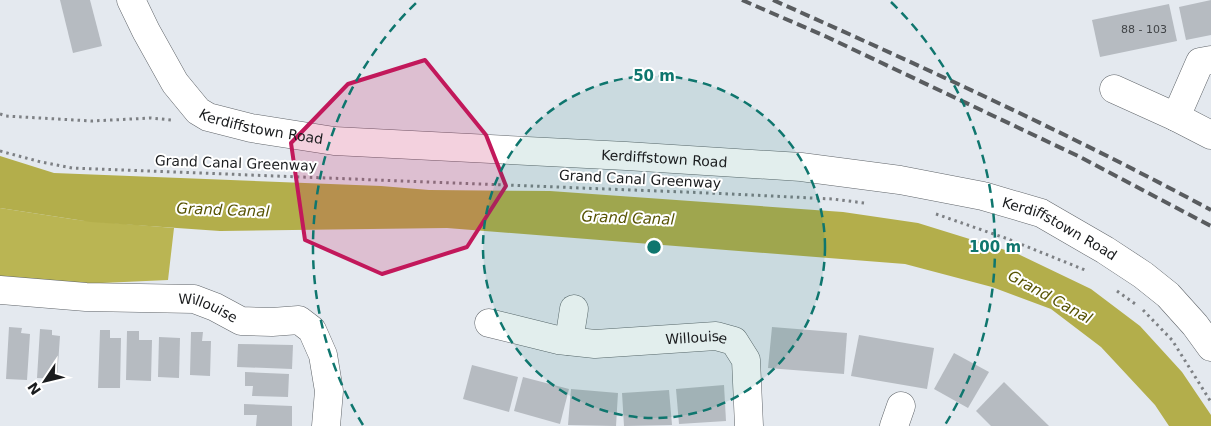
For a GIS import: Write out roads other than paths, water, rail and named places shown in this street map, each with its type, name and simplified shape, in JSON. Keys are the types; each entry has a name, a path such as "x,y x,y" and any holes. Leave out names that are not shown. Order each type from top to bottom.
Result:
{"street":[{"name":"Kerdiffstown Road","path":"131,0 175,83 198,111 208,117 251,128 334,140 801,167 900,180 983,196 1042,213 1143,275 1168,295 1196,325 1211,347"},
{"path":"1176,117 1200,62 1211,60"},
{"path":"1114,89 1176,117 1211,136"},
{"name":"Willouise","path":"0,290 86,297 194,300 215,307 241,321 272,322 299,320 312,330 324,355 329,391 326,426"},
{"path":"569,341 574,309"},
{"name":"Willouise","path":"489,323 558,340 595,344 716,336 734,341 746,360 749,426"}],"water":[{"name":"Grand Canal","path":"0,156 54,173 381,186 429,190 550,191 843,212 918,223 1018,254 1091,289 1140,326 1182,372 1211,415 1211,426 1169,426 1155,405 1101,347 1051,309 992,287 905,264 447,228 220,231 91,222 0,208"}],"railway":[{"path":"742,0 827,37 1078,156 1211,226"},
{"path":"773,0 994,101 1103,154 1211,210"}]}
